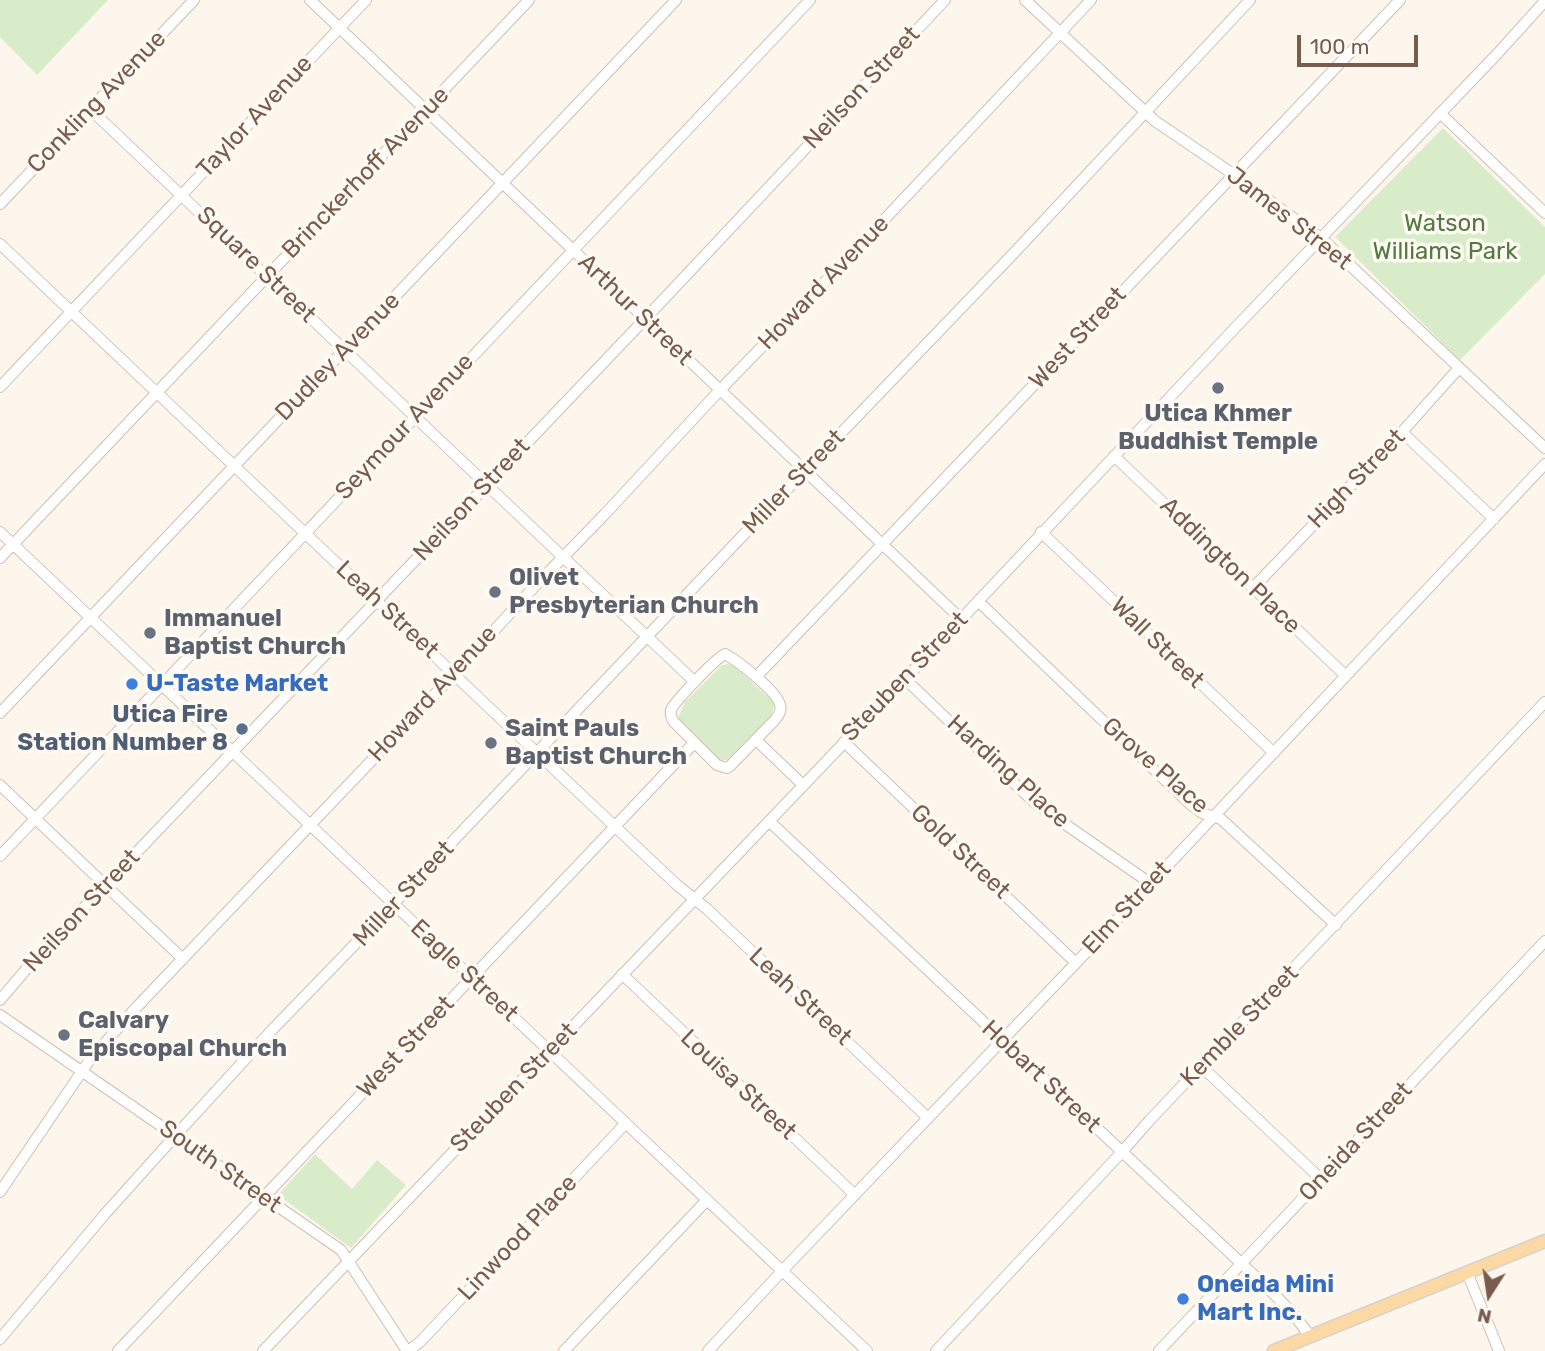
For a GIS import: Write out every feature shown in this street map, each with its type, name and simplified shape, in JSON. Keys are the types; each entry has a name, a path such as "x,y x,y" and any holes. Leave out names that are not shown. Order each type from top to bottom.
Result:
{"main road":[{"path":"1274,1351 1545,1241"}],"street":[{"name":"Conkling Avenue","path":"0,204 194,0"},
{"name":"Arthur Street","path":"310,0 961,619"},
{"name":"Taylor Avenue","path":"0,387 366,0"},
{"name":"Brinckerhoff Avenue","path":"0,558 529,0"},
{"name":"Dudley Avenue","path":"0,713 676,0"},
{"name":"Seymour Avenue","path":"0,856 810,0"},
{"name":"Neilson Street","path":"0,1000 945,0"},
{"name":"James Street","path":"1025,0 1155,121 1321,238 1545,448"},
{"name":"Howard Avenue","path":"0,1192 89,1060 124,1021 1091,0"},
{"name":"Miller Street","path":"0,1339 103,1217 272,1030 1013,254 1250,0"},
{"name":"West Street","path":"756,677 1400,0"},
{"name":"Steuben Street","path":"263,1351 905,679 1545,1"},
{"name":"Square Street","path":"90,109 695,682"},
{"path":"1440,113 1545,213"},
{"name":"Leah Street","path":"0,244 614,826 928,1118"},
{"name":"High Street","path":"1253,588 1460,368"},
{"path":"1402,432 1494,519"},
{"name":"Addington Place","path":"1114,456 1346,676"},
{"name":"Elm Street","path":"708,1351 1545,464"},
{"name":"Eagle Street","path":"0,532 867,1351"},
{"name":"Wall Street","path":"1041,532 1273,753"},
{"name":"Grove Place","path":"978,601 1190,804 1202,813 1221,819 1336,925"},
{"path":"725,654 733,658 756,677 778,699 780,713 730,766 727,768 717,765 673,721 670,714 672,707 719,656 725,654"},
{"name":"Harding Place","path":"905,679 1036,804 1150,883"},
{"name":"Kemble Street","path":"936,1351 1201,1066 1544,707"},
{"path":"756,740 803,785"},
{"name":"Gold Street","path":"844,742 1076,963"},
{"name":"West Street","path":"118,1351 694,743"},
{"path":"0,785 183,959"},
{"name":"Hobart Street","path":"769,821 1294,1315 1310,1336"},
{"name":"Oneida Street","path":"1162,1348 1545,941"},
{"name":"Louisa Street","path":"622,974 855,1195"},
{"name":"South Street","path":"0,1015 341,1250 407,1351"},
{"path":"1201,1066 1321,1179"},
{"name":"Linwood Place","path":"407,1351 420,1342 626,1123"},
{"path":"564,1351 707,1200"},
{"path":"1467,1272 1499,1351"}],"green space":[{"path":"0,0 108,0 37,75 0,37"},
{"name":"Watson Williams Park","path":"1443,128 1545,227 1545,274 1460,360 1335,237"},
{"path":"722,665 734,666 774,702 772,718 727,760 718,760 678,718 685,702"},
{"path":"315,1154 352,1189 377,1160 406,1185 351,1248 278,1195"}],"place":[{"name":"Utica Khmer Buddhist Temple","path":"1218,388"},
{"name":"Olivet Presbyterian Church","path":"495,592"},
{"name":"Immanuel Baptist Church","path":"150,633"},
{"name":"U-Taste Market","path":"132,684"},
{"name":"Utica Fire Station Number 8","path":"242,729"},
{"name":"Saint Pauls Baptist Church","path":"491,743"},
{"name":"Calvary Episcopal Church","path":"64,1035"},
{"name":"Oneida Mini Mart Inc.","path":"1183,1299"}]}
